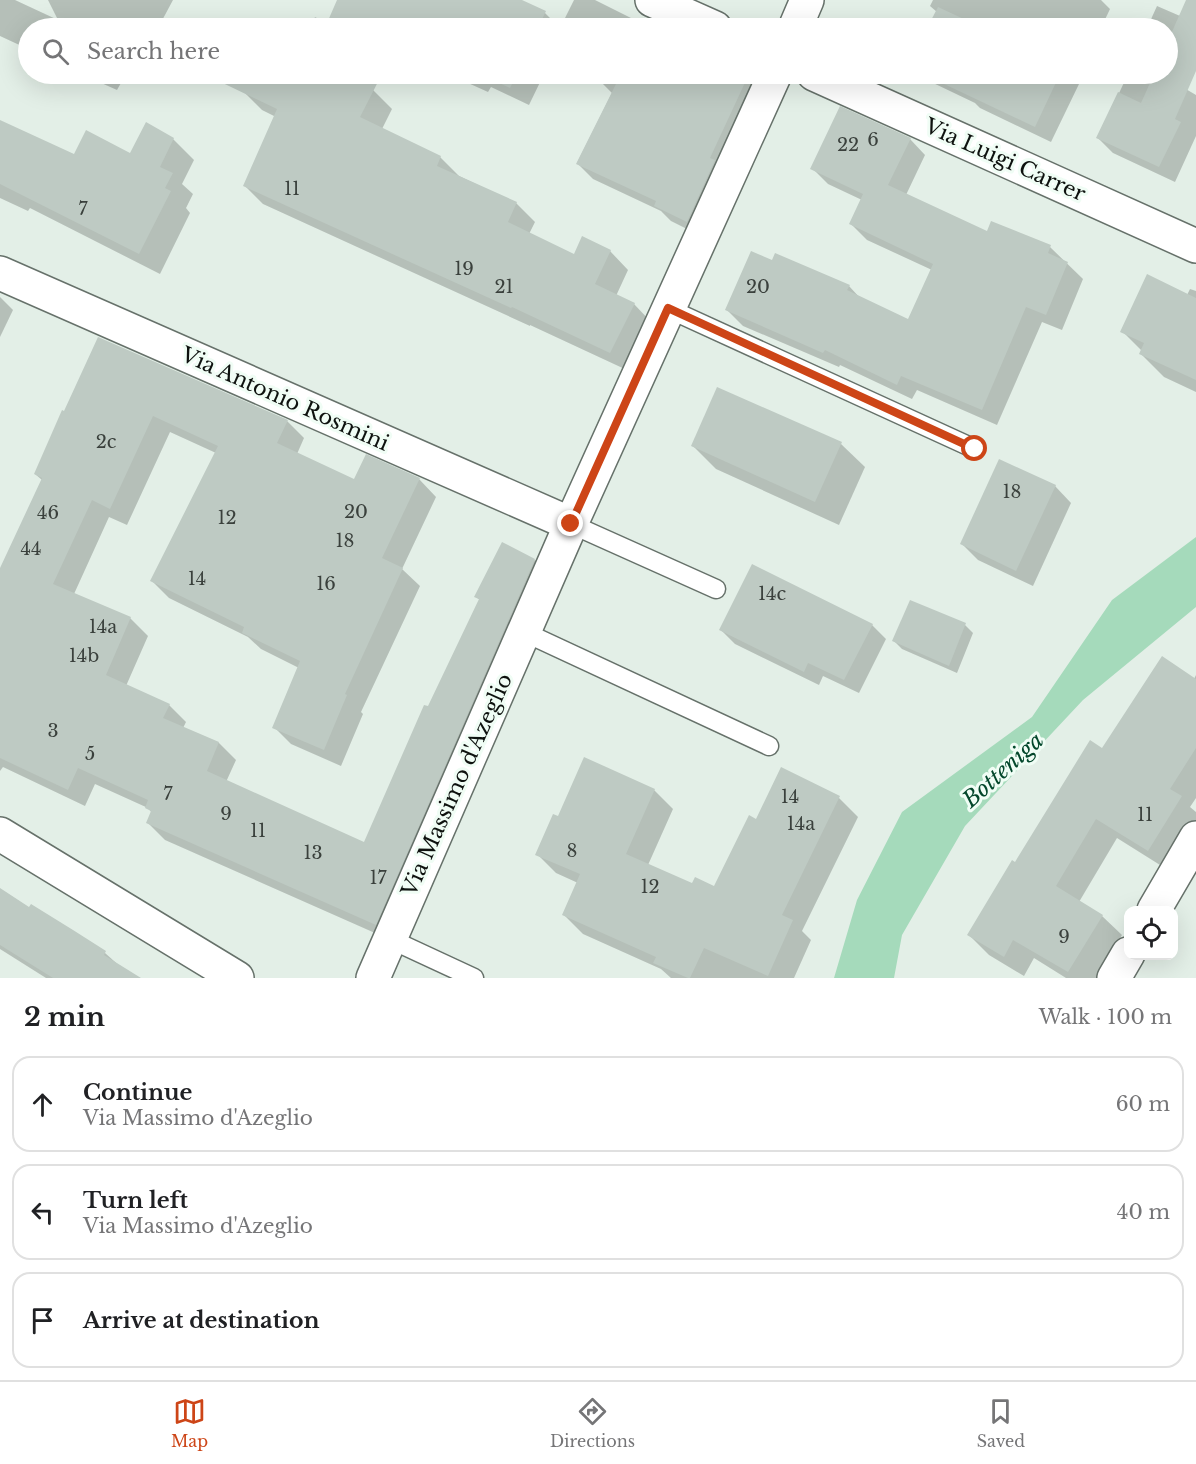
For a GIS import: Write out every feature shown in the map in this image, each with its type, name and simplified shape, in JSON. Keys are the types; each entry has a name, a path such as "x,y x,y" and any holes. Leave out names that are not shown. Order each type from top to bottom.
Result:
{"street":[{"path":"652,0 692,18"},
{"path":"799,18 807,0"},
{"name":"Via Massimo d'Azeglio","path":"373,978 571,524 770,84"},
{"name":"Via Luigi Carrer","path":"836,84 1196,246"},
{"name":"Via Antonio Rosmini","path":"0,273 571,524"},
{"path":"0,834 237,978"},
{"path":"1156,906 1196,838"},
{"path":"1114,978 1124,960"}],"lane":[{"path":"668,308 975,449"},
{"path":"571,524 716,590"},
{"path":"524,632 770,746"},
{"path":"390,939 474,978"}],"water":[{"name":"Botteniga","path":"1196,537 1196,607 1083,700 965,826 902,935 894,978 834,978 857,900 902,812 1032,717 1112,600"}],"building":[{"path":"337,0 522,0 546,11 543,18 329,18"},
{"path":"1186,0 1196,0 1196,71 1175,119 1181,122 1159,167 1096,138 1118,92 1141,103 1150,84 1178,84 1178,18"},
{"path":"938,7 962,18 932,18"},
{"path":"225,84 377,84 360,117 441,156 437,166 517,202 508,222 574,254 582,236 611,250 595,284 635,303 610,353 243,186 277,109"},
{"path":"616,84 744,84 710,158 715,160 687,222 654,206 656,201 576,164"},
{"path":"944,84 1055,84 1035,127"},
{"path":"840,106 911,138 888,185 987,231 991,221 1051,245 1048,253 1068,262 1046,315 1026,307 982,410 901,376 897,385 825,350 823,353 725,310 751,251 772,260 775,253 850,285 847,290 908,319 933,264 849,224 863,194 810,169"},
{"path":"0,120 74,154 86,130 130,153 146,122 174,138 160,167 173,173 165,188 171,191 139,254 0,184"},
{"path":"1147,274 1196,298 1196,380 1139,354 1144,343 1120,332"},
{"path":"98,337 288,420 277,443 354,479 366,454 420,478 382,558 403,568 345,694 347,695 324,750 272,728 300,661 242,633 244,627 150,581 218,446 153,416 110,509 92,500 53,584 131,617 106,675 170,704 163,718 219,742 207,771 364,842 424,705 428,706 479,599 474,597 502,542 535,559 376,925 146,823 151,811 145,808 148,800 78,768 68,790 0,758 0,568 42,478 34,474"},
{"path":"717,387 842,442 815,502 691,446"},
{"path":"999,459 1056,485 1016,571 960,544"},
{"path":"752,564 873,624 844,680 808,663 804,672 719,630"},
{"path":"910,600 966,623 949,666 892,641"},
{"path":"1162,656 1196,679 1196,748 1170,789 1182,796 1148,851 1096,819 1056,886 1103,915 1068,972 1013,940 1004,957 967,935 1012,860 1015,862 1090,740 1102,748"},
{"path":"584,757 655,789 626,854 692,883 695,877 714,886 749,815 756,819 781,767 840,796 782,915 793,920 768,976 704,948 688,978 653,963 656,957 562,915 580,874 535,855 553,814 558,816"},
{"path":"0,888 29,907 31,904 106,951 104,955 141,978 53,978 0,945"}],"route":[{"path":"571,524 668,308 975,449"}]}
